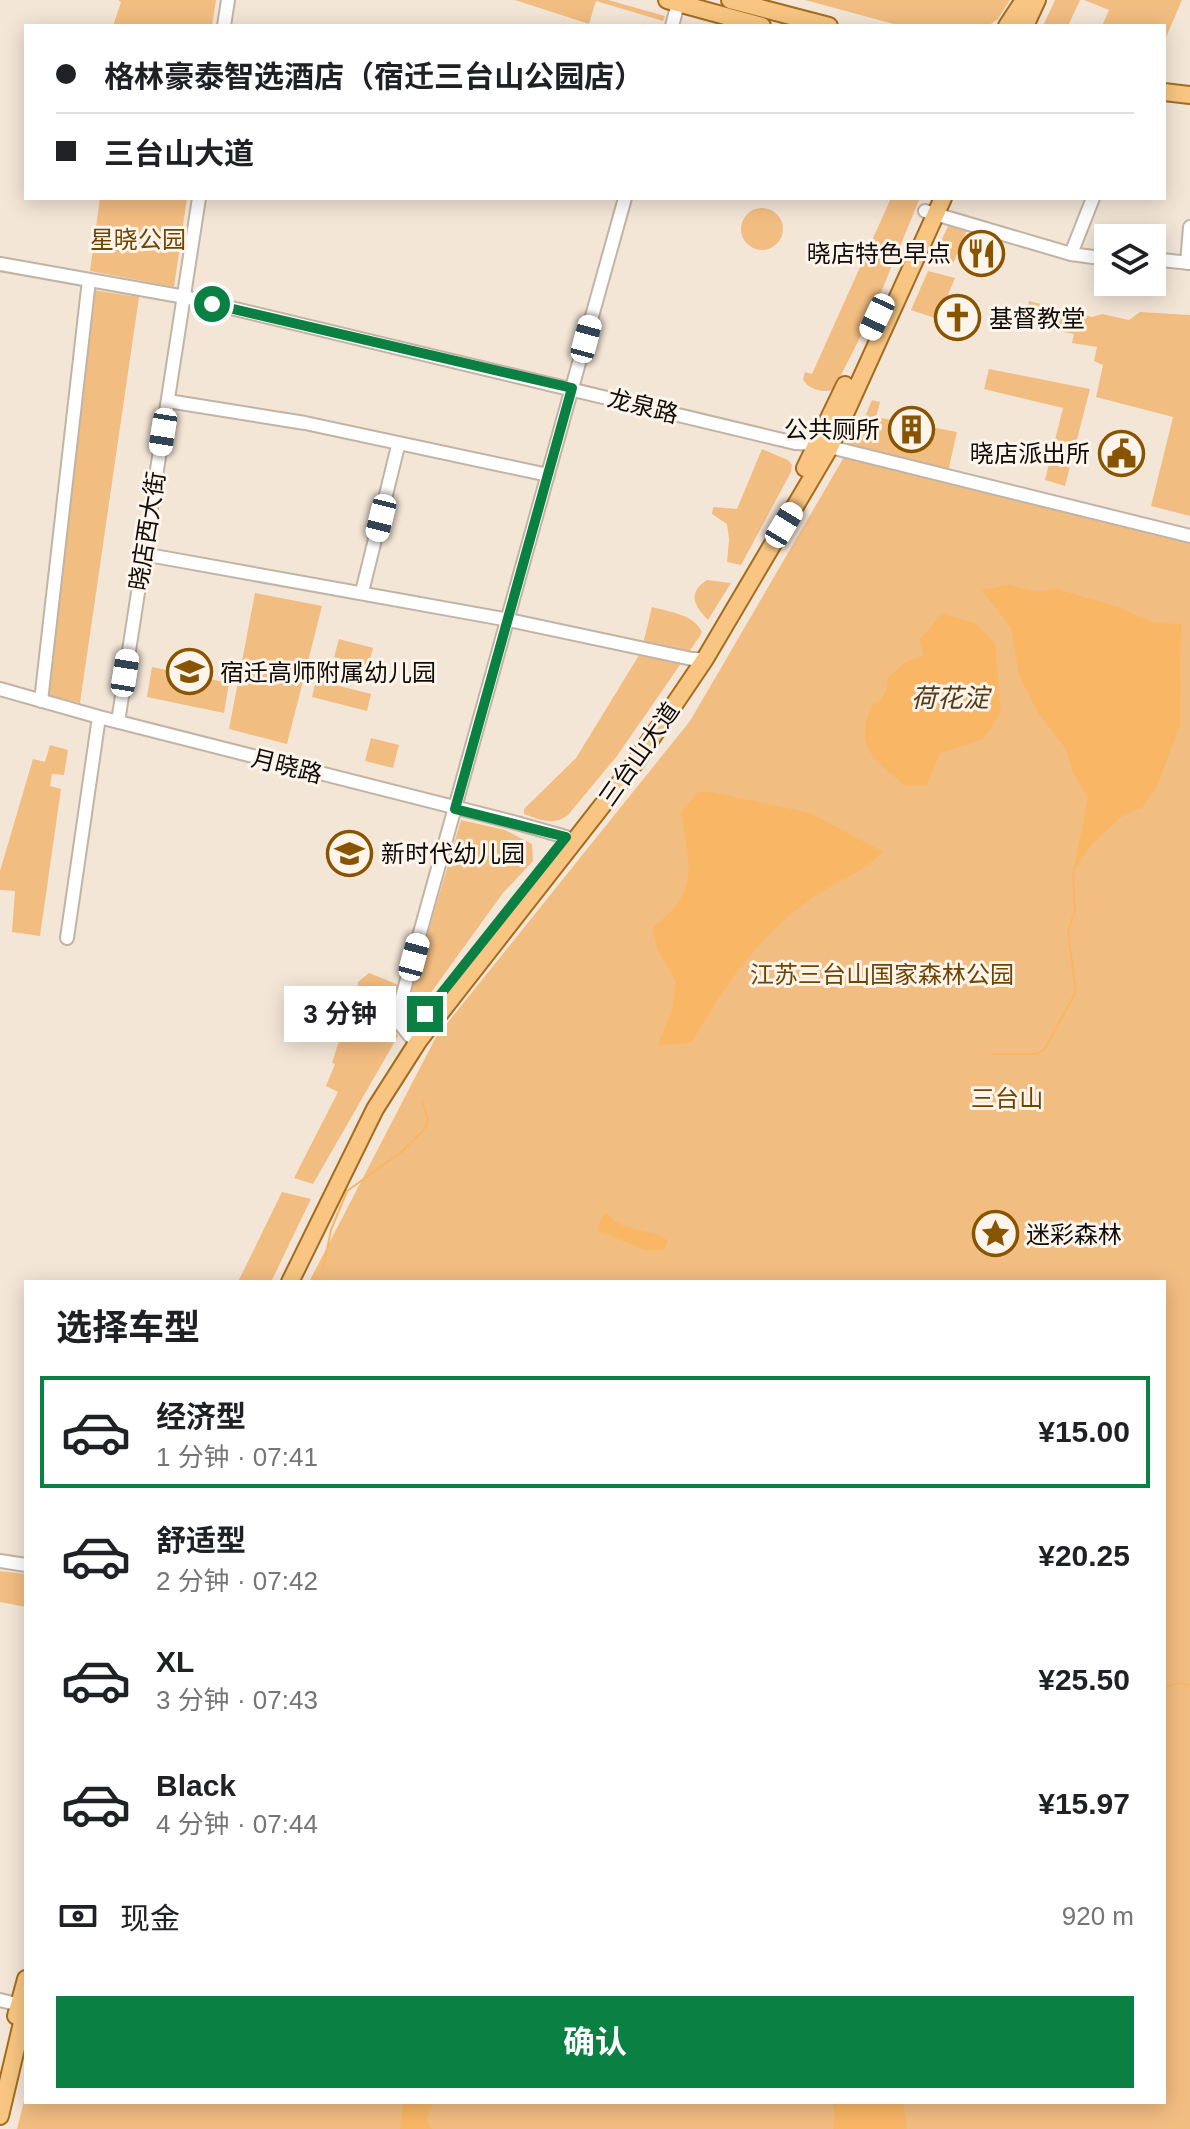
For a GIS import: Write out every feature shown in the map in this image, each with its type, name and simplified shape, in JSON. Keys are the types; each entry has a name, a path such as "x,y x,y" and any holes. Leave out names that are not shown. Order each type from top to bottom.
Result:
{"main road":[{"path":"730,0 821,24"},
{"path":"1008,24 1025,0"},
{"path":"1015,24 1025,0"},
{"path":"1026,24 1037,0"},
{"path":"675,1 755,24"},
{"path":"1166,92 1190,95"},
{"name":"三台山大道","path":"279,1280 369,1102 414,1038 630,770 698,659 824,445 931,208"},
{"name":"三台山大道","path":"291,1280 375,1109 414,1038"},
{"path":"0,2088 23,2006"},
{"path":"0,2116 23,2006"}],"street":[{"path":"224,24 228,0"},
{"path":"672,24 675,1"},
{"name":"晓店西大街","path":"118,722 199,200"},
{"path":"414,1038 398,1021 399,1008 624,200"},
{"path":"1071,254 1092,200"},
{"path":"931,208 1071,254 1094,257"},
{"path":"1166,261 1188,263 1190,227"},
{"name":"龙泉路","path":"0,264 185,297 795,443 824,445 1190,536"},
{"path":"41,701 89,280"},
{"path":"168,401 251,413 548,475"},
{"path":"362,592 398,446"},
{"path":"143,554 362,592 698,659"},
{"name":"月晓路","path":"0,689 570,841"},
{"path":"67,938 99,717"},
{"path":"0,1558 24,1559"},
{"path":"0,1558 24,1564"},
{"path":"0,2000 23,2006"}],"green space":[{"path":"118,0 216,0 212,24 114,24 121,2"},
{"path":"515,0 608,0 665,16 663,21 596,1 589,24"},
{"path":"805,0 1010,0 998,19 991,24 894,24"},
{"path":"1055,0 1080,0 1069,24 1044,24"},
{"path":"1084,0 1182,0 1166,37 1166,24 1103,24 1109,10"},
{"name":"星晓公园","path":"100,200 187,200 174,287 90,271"},
{"path":"890,200 919,200 872,314 834,389 816,390 805,383 805,372 812,374"},
{"path":"762,208 777,214 783,229 777,244 762,250 747,244 741,229 747,214"},
{"path":"949,224 967,230 953,264 933,258"},
{"path":"928,271 955,278 938,319 911,310"},
{"path":"92,290 139,297 80,703 44,694"},
{"path":"1029,301 1092,317 1102,314 1129,320 1140,312 1190,315 1190,516 1151,506 1173,417 1096,397 1103,365 1094,361 1097,347 1072,343 1074,334 1023,324"},
{"path":"989,369 1090,389 1065,486 1045,480 1063,408 984,389"},
{"path":"872,400 880,402 876,417 957,432 948,472 854,450 845,442 845,436 855,421 862,424"},
{"path":"762,449 788,460 792,465 791,472 741,565 727,562 727,524 712,514 713,507 737,509"},
{"name":"江苏三台山国家森林公园","path":"844,457 1190,544 1190,2129 17,2129 24,2101 24,2104 1166,2104 1166,1280 310,1280 436,1037 690,721"},
{"path":"707,580 731,583 708,620 695,600 697,590"},
{"path":"255,593 322,606 287,744 229,729"},
{"path":"652,607 687,617 698,626 702,632 700,636 617,756 568,815 552,821 524,814 524,809 576,758 641,652"},
{"path":"339,639 373,648 368,666 334,657"},
{"path":"152,667 229,683 224,713 147,697"},
{"path":"316,680 371,694 367,711 312,697"},
{"path":"371,738 399,745 393,768 365,761"},
{"path":"50,745 68,750 64,775 52,774 50,786 61,789 40,936 12,932 15,891 0,890 0,871 33,759 45,762"},
{"path":"461,820 505,830 532,844 533,861 503,893 409,1023 405,1024 403,1019"},
{"path":"369,973 399,985 391,1017 398,1036 313,1184 294,1178 338,1092 326,1086 335,1064 332,1063 338,1044 363,999 357,991 358,982"},
{"path":"282,1192 311,1199 272,1280 239,1280"},
{"path":"0,1571 24,1574 24,1607 0,1602"}],"water":[{"path":"1009,585 1037,592 1057,589 1117,607 1155,623 1181,624 1180,725 1157,786 1142,808 1121,817 1092,844 1073,873 1088,798 1073,772 1066,749 1038,713 1019,675 1011,628 982,590"},
{"name":"荷花淀","path":"942,614 975,623 995,643 1001,713 983,739 940,753 927,785 906,786 870,752 866,743 866,720 871,706 884,695 887,679 904,663 924,655 919,640"},
{"path":"698,792 810,813 883,852 815,896 776,928 744,962 691,1043 658,1045 672,1009 676,981 657,949 653,927 668,914 685,889 688,863 681,812"},
{"path":"606,1212 619,1224 668,1241 664,1250 645,1250 599,1231 599,1223"},
{"path":"403,2104 432,2104 426,2119 432,2129 400,2129"},
{"path":"832,2104 903,2104 907,2129 833,2129"}],"waterway":[{"path":"992,1054 1036,1054 1044,1050 1076,992 1068,932 1075,910 1073,873"},
{"path":"323,1269 331,1230 347,1191 400,1153 423,1131 428,1120 423,1103"},
{"path":"315,1280 318,1276"},
{"path":"1166,1687 1178,1683 1190,1685"}],"place":[{"name":"晓店特色早点","path":"982,253"},
{"name":"基督教堂","path":"958,318"},
{"name":"公共厕所","path":"911,429"},
{"name":"晓店派出所","path":"1121,453"},
{"name":"宿迁高师附属幼儿园","path":"189,672"},
{"name":"新时代幼儿园","path":"350,853"},
{"name":"迷彩森林","path":"995,1234"}],"route":[{"path":"212,304 572,388 455,809 566,837 425,1014"}],"park label":[{"name":"三台山","path":"1007,1098"}]}
